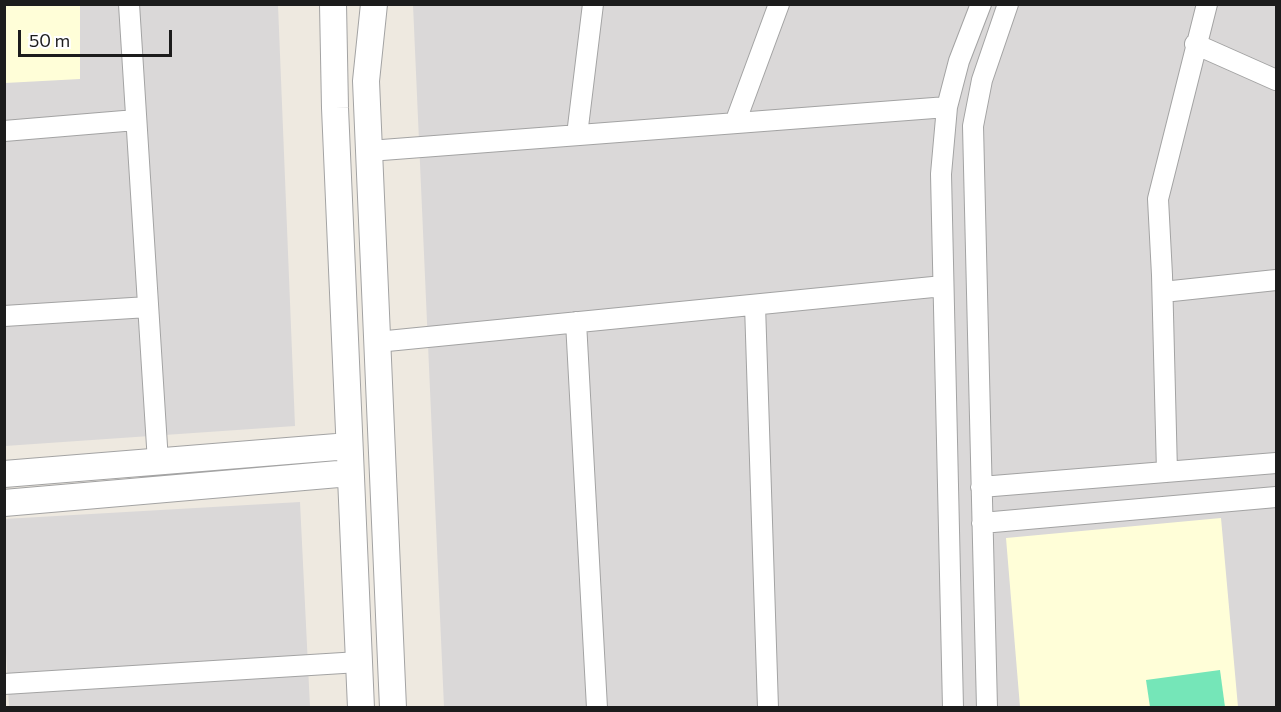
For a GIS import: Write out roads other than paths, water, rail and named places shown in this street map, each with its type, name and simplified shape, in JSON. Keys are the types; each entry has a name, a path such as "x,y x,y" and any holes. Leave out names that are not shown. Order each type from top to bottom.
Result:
{"street":[{"path":"129,4 158,462"},
{"path":"333,4 335,108 361,708"},
{"path":"374,4 366,81 393,708"},
{"path":"577,135 593,4"},
{"path":"735,123 779,4"},
{"path":"953,708 941,174 948,107 959,61 981,4"},
{"path":"987,708 973,126 982,80 1008,4"},
{"path":"1167,472 1163,292 1158,199 1195,44 1207,4"},
{"path":"1195,44 1276,80"},
{"path":"369,151 948,107"},
{"path":"4,131 136,120"},
{"path":"1163,292 1276,280"},
{"path":"377,342 943,286"},
{"path":"755,305 768,708"},
{"path":"4,316 148,307"},
{"path":"576,322 597,708"},
{"path":"4,474 349,446"},
{"path":"981,488 1276,463"},
{"path":"4,503 351,473"},
{"path":"982,523 1276,497"},
{"path":"4,684 359,662"}]}
